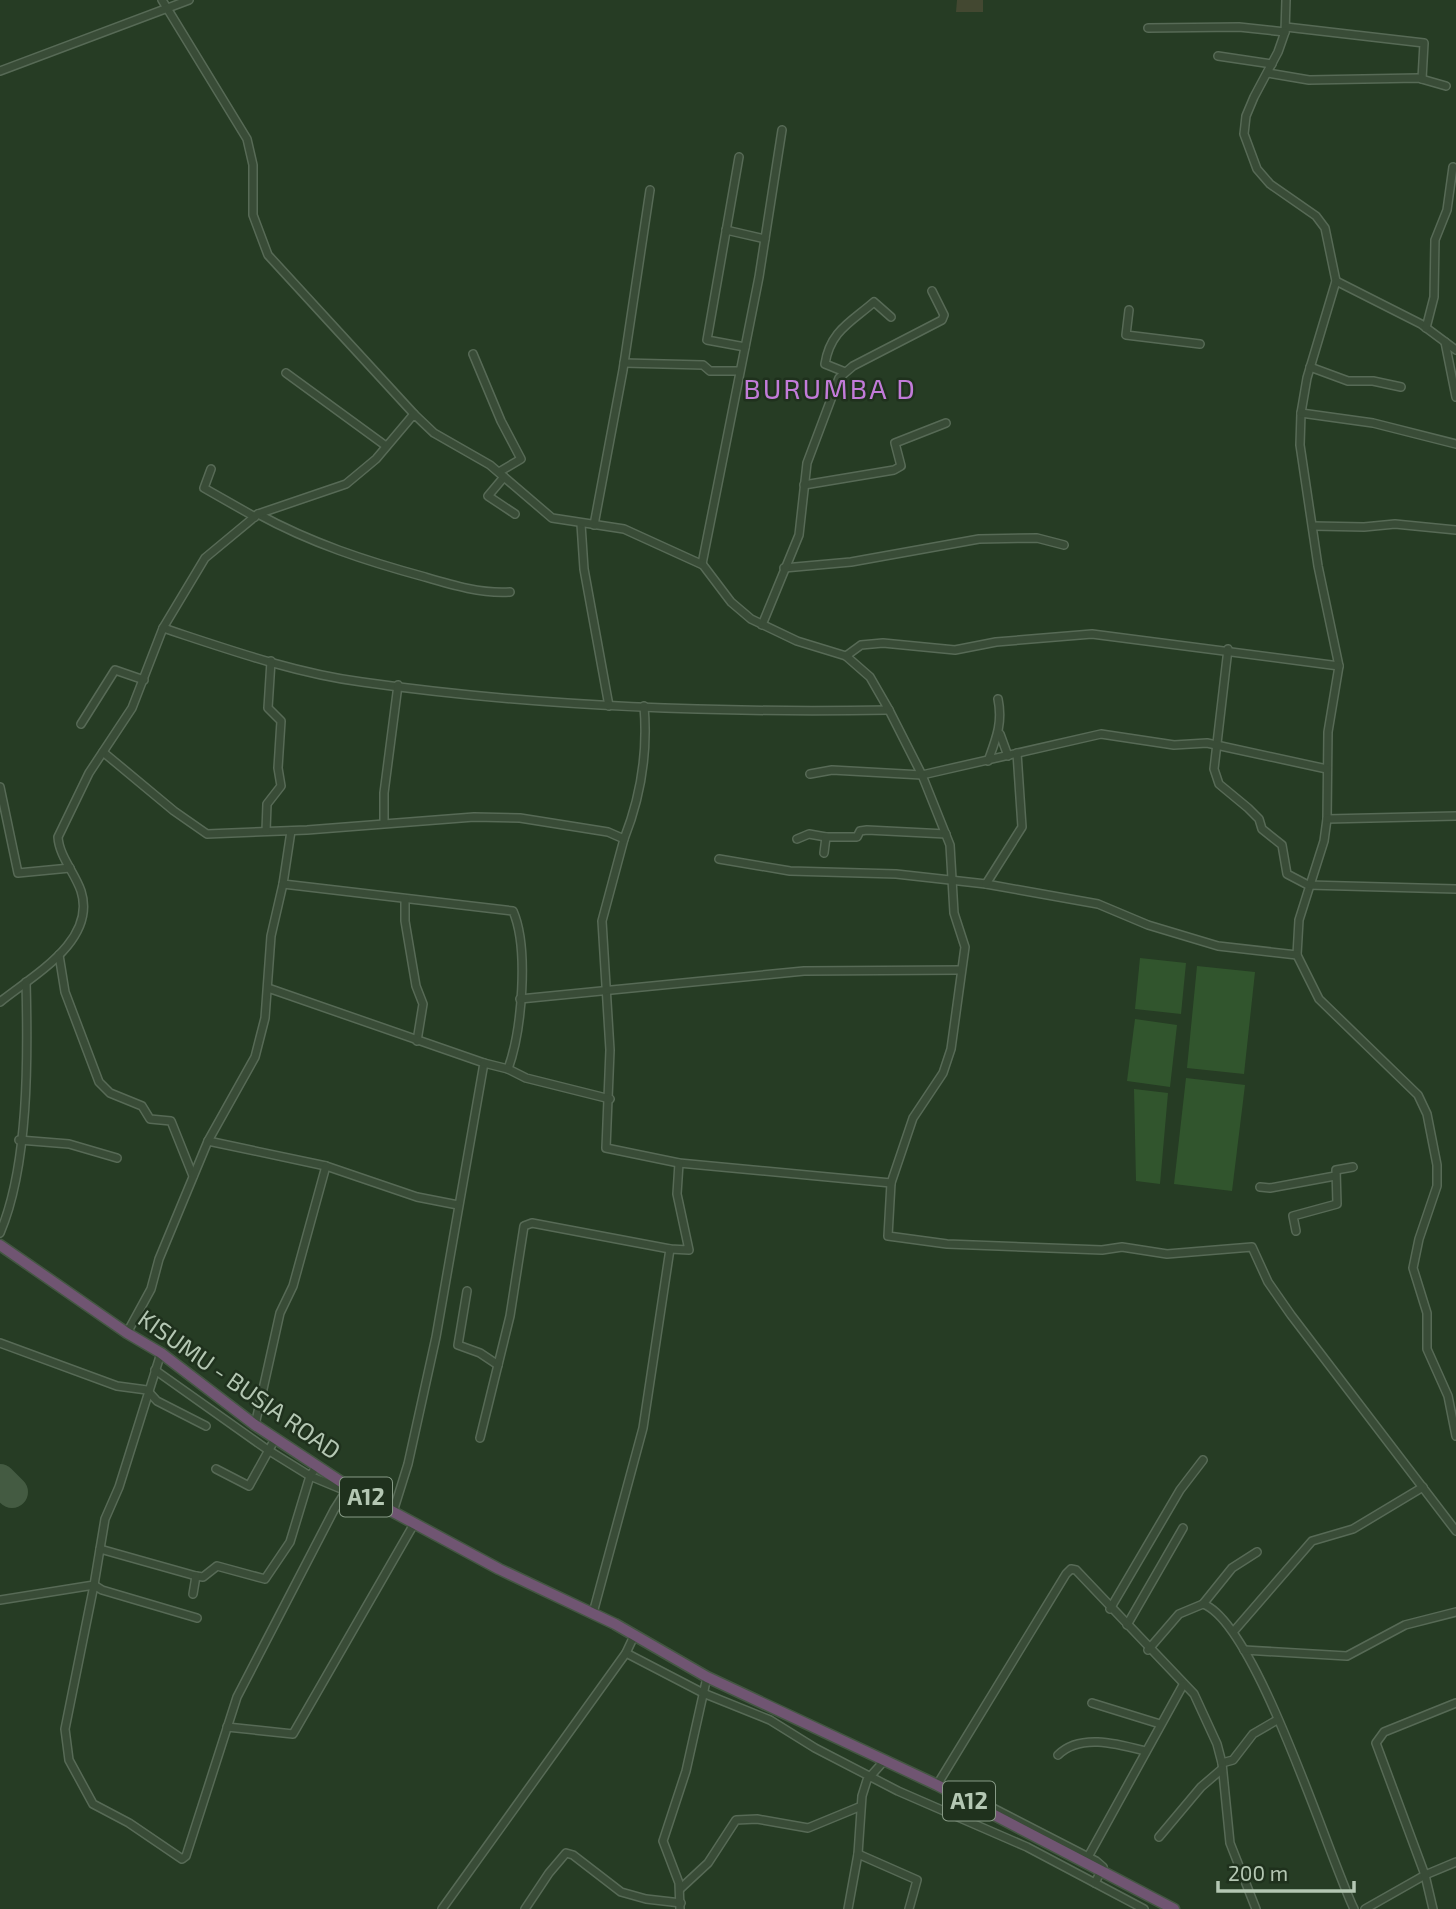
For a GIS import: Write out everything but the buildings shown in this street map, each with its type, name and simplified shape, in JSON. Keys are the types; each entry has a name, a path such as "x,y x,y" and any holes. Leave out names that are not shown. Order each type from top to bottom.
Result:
{"highway":[{"name":"KISUMU - BUSIA ROAD","path":"0,1245 127,1333 161,1353 255,1425 358,1493 414,1524 593,1613 707,1677 884,1761"},
{"name":"A12","path":"884,1761 983,1808 1174,1909"}],"street":[{"path":"0,71 164,3 189,0"},
{"path":"1286,0 1286,29 1246,116 1244,134 1257,169 1270,184 1316,216 1325,228 1336,281 1310,367 1301,413 1300,445 1318,566 1339,666 1328,732 1327,819 1324,841 1299,920 1297,955 1319,999 1418,1095 1427,1114 1437,1165 1437,1186 1416,1248 1413,1268 1427,1313 1427,1349 1448,1396 1456,1436"},
{"path":"164,3 247,139 253,166 253,215 268,255 414,414 434,433 501,474 552,518 624,529 702,564 732,602 762,625 797,641 846,656 870,677 922,775 950,845 954,913 964,939 951,1049 943,1073 913,1118 891,1183 887,1233 893,1238 947,1244 1102,1250 1122,1247 1167,1254 1252,1247 1268,1282 1290,1315 1456,1531"},
{"path":"1147,28 1286,29 1424,43 1422,79"},
{"path":"1218,56 1272,64"},
{"path":"1268,73 1309,80 1422,79 1446,86"},
{"path":"702,564 765,239 782,130"},
{"path":"739,157 707,340 745,347"},
{"path":"1426,328 1434,297 1434,240 1447,210 1453,167"},
{"path":"594,525 624,363 650,190"},
{"path":"726,230 765,239"},
{"path":"1336,281 1426,328 1456,350"},
{"path":"762,625 799,535 810,453 839,378 897,341 942,320 944,315 932,290"},
{"path":"845,372 825,364 829,344 839,330 874,302 883,306 891,317"},
{"path":"1129,310 1126,335 1200,344"},
{"path":"1445,342 1456,397"},
{"path":"473,354 501,421 521,459 501,474 488,496 515,514"},
{"path":"624,363 703,365 710,371 739,371"},
{"path":"1310,367 1348,381 1373,381 1401,387"},
{"path":"286,373 386,446"},
{"path":"1301,413 1374,423 1456,444"},
{"path":"0,1002 59,955 80,927 83,913 81,889 58,837 89,773 128,716 163,628 205,558 256,516 346,484 362,473 414,414"},
{"path":"804,485 894,470 901,466 895,443 946,423"},
{"path":"211,469 204,488 313,542 363,560 444,582 480,590 510,592"},
{"path":"581,524 584,569 609,706"},
{"path":"1313,526 1364,527 1395,524 1456,530"},
{"path":"784,568 877,558 979,539 1037,538 1064,545"},
{"path":"163,628 271,661 360,682 555,704 748,712 889,710"},
{"path":"846,656 861,645 906,643 955,650 996,642 1058,639 1076,634 1228,649 1339,666"},
{"path":"1228,649 1219,746 1214,769 1219,784 1248,807 1259,819 1262,829 1282,845 1287,874 1308,885 1456,889"},
{"path":"266,831 267,804 278,792 282,780 278,768 281,721 268,708 271,661"},
{"path":"81,724 116,670 144,680"},
{"path":"384,822 384,793 398,685"},
{"path":"998,699 1000,729 1008,756"},
{"path":"644,706 644,761 637,803 624,839 602,921 610,1099 607,1148 679,1163 891,1183"},
{"path":"988,761 1000,729"},
{"path":"810,774 832,771 922,775 1101,734 1165,744 1219,746 1327,769"},
{"path":"103,752 205,833 291,831 474,817 520,818 608,832 624,839"},
{"path":"986,884 1022,827 1017,754"},
{"path":"0,787 18,873 70,868"},
{"path":"1327,819 1456,816"},
{"path":"797,839 809,834 856,837 860,831 867,830 946,834"},
{"path":"127,1333 151,1289 208,1142 256,1057 268,988 271,936 291,831"},
{"path":"824,853 826,837"},
{"path":"719,859 790,871 951,879 986,884 1098,904 1147,925 1217,946 1297,955"},
{"path":"283,884 513,911 518,925 520,999 508,1069"},
{"path":"405,899 405,922 416,986 423,1004 417,1041"},
{"path":"59,955 65,992 99,1082 110,1093 142,1106 150,1119 171,1121 193,1175"},
{"path":"520,999 804,971 961,971"},
{"path":"0,1233 11,1199 26,1074 26,982"},
{"path":"268,988 417,1041 508,1069 526,1078 610,1099"},
{"path":"393,1512 408,1464 432,1358 457,1230 458,1205 484,1063"},
{"path":"19,1140 69,1144 117,1158"},
{"path":"208,1142 326,1166 417,1198 458,1205"},
{"path":"480,1438 499,1365 526,1224 670,1250 690,1249 677,1194 679,1163"},
{"path":"255,1425 280,1313 293,1286 326,1166"},
{"path":"1296,1231 1293,1216 1337,1204 1336,1170 1353,1167"},
{"path":"1260,1186 1270,1188 1335,1176"},
{"path":"593,1613 643,1428 670,1250"},
{"path":"467,1291 458,1345 480,1353 499,1365"},
{"path":"0,1343 117,1386 147,1390 157,1401 206,1426"},
{"path":"161,1353 147,1390 119,1487 105,1519 64,1739 75,1774 93,1804 129,1823 177,1857 184,1858 248,1672 346,1491"},
{"path":"155,1370 268,1450 310,1476 350,1495 358,1493"},
{"path":"216,1469 249,1486 275,1439"},
{"path":"1110,1609 1180,1490 1203,1461"},
{"path":"100,1549 196,1576 203,1577 217,1566 265,1578 290,1542 310,1476 317,1466"},
{"path":"1234,1632 1312,1541 1353,1530 1423,1487"},
{"path":"227,1727 292,1734 414,1524"},
{"path":"1127,1625 1183,1528"},
{"path":"1148,1650 1179,1614 1203,1604 1232,1568 1257,1552"},
{"path":"937,1785 1066,1574 1071,1569 1076,1570 1148,1650 1194,1695 1207,1718 1222,1766 1230,1843 1256,1909"},
{"path":"193,1594 196,1576"},
{"path":"0,1600 94,1586 102,1591 197,1618"},
{"path":"1203,1604 1234,1632 1244,1650 1301,1770 1353,1909"},
{"path":"1244,1650 1347,1656 1405,1625 1456,1612"},
{"path":"442,1909 626,1653 634,1636"},
{"path":"626,1653 703,1693 770,1720 869,1777 1027,1847 1144,1909"},
{"path":"525,1909 566,1853 573,1855 621,1892 680,1906 680,1889 663,1841 686,1771 707,1677"},
{"path":"1088,1857 1183,1685"},
{"path":"1092,1703 1160,1724"},
{"path":"1433,1909 1424,1875 1376,1744 1384,1732 1456,1703"},
{"path":"1159,1837 1201,1787 1222,1766 1233,1760 1253,1734 1277,1720"},
{"path":"1058,1755 1067,1745 1097,1742 1145,1751"},
{"path":"848,1909 858,1854 860,1805 869,1777 884,1761"},
{"path":"680,1889 708,1863 736,1820 757,1819 808,1828 859,1807"},
{"path":"983,1808 992,1807 1088,1857 1103,1867 1095,1882"},
{"path":"858,1854 917,1880 909,1909"},
{"path":"1365,1909 1424,1875 1456,1863"}],"shaded area":[{"path":"957,0 983,0 983,12 956,12"},
{"path":"1140,958 1186,963 1181,1014 1135,1009"},
{"path":"1197,966 1255,972 1244,1074 1187,1068"},
{"path":"1135,1019 1177,1025 1170,1087 1127,1081"},
{"path":"1186,1078 1245,1085 1232,1191 1174,1184"},
{"path":"1134,1089 1168,1093 1160,1184 1136,1181"}],"runway":[{"path":"0,1480 12,1492"}],"district":[{"name":"BURUMBA D","path":"830,389"}]}
